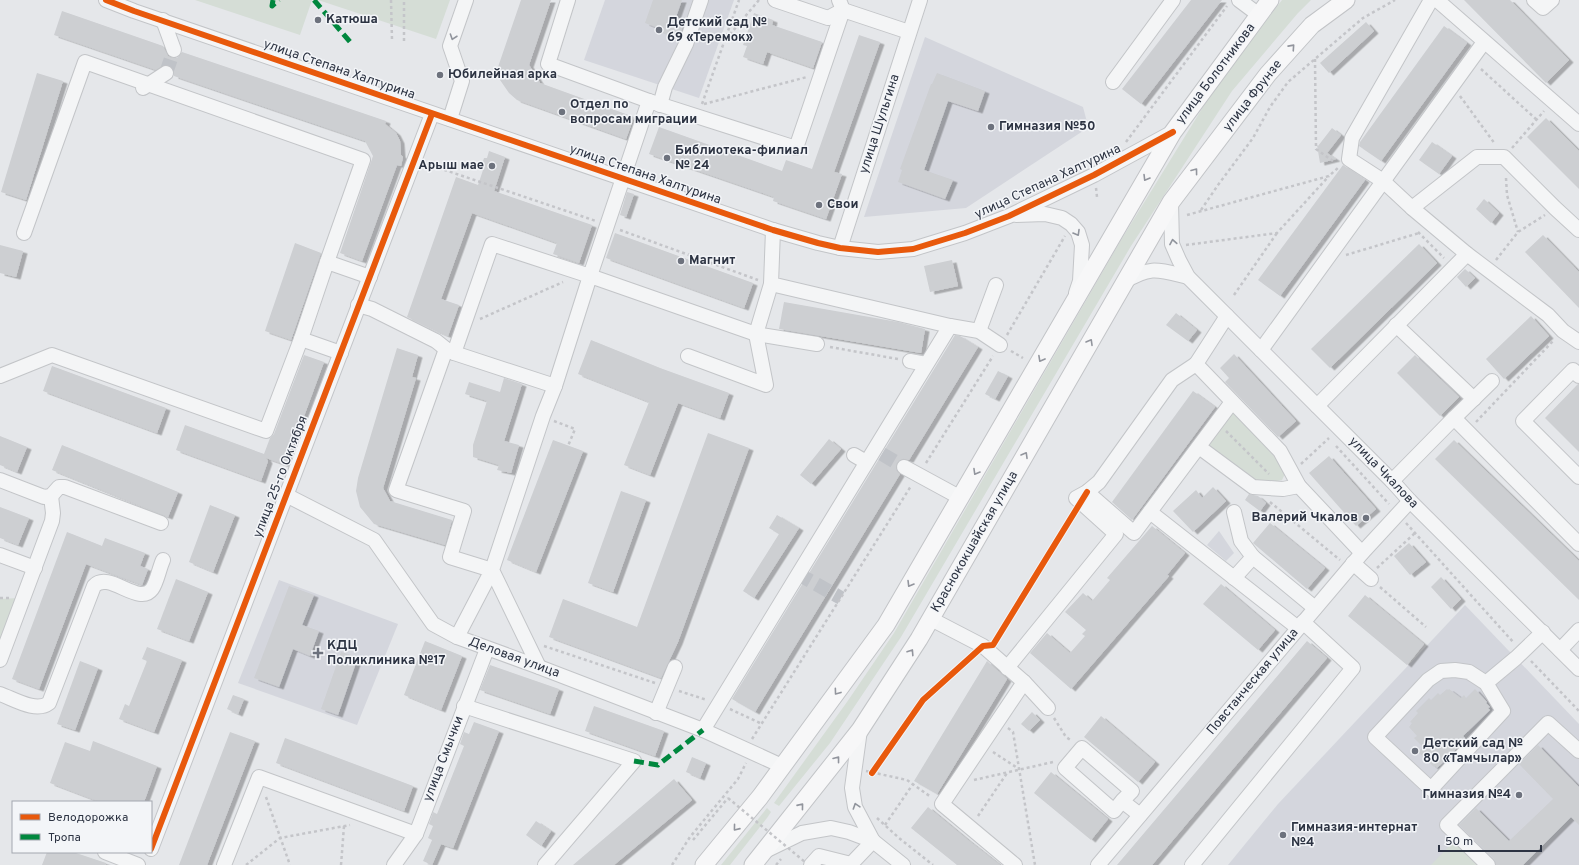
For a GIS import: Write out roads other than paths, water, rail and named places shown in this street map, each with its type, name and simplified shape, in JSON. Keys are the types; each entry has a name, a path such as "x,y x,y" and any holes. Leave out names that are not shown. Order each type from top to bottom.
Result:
{"main road":[{"name":"улица Болотникова","path":"1074,301 1173,132 1270,0"},
{"name":"улица Фрунзе","path":"1171,202 1268,74 1312,25 1346,0"},
{"name":"Краснококшайская улица","path":"753,865 860,730 931,619 1171,202"},
{"path":"704,865 738,826 886,625 1074,301"}],"street":[{"name":"улица Степана Халтурина","path":"106,0 136,5 163,20 432,114 773,230 840,248 878,252 913,249 965,233 1009,216 1094,175 1173,132"},
{"path":"450,120 462,81 450,46 466,0"},
{"path":"568,0 548,64 654,103 796,148 821,73 841,5"},
{"path":"457,638 492,570 543,416 555,386 586,275 654,103 665,86 686,44 701,0"},
{"path":"775,0 828,18 841,5"},
{"name":"улица Шульгина","path":"840,248 920,0"},
{"path":"1113,82 1174,0"},
{"path":"1240,0 1259,15"},
{"path":"1431,0 1352,138 1349,159 1384,181 1412,208 1467,254 1548,315 1563,331 1579,342"},
{"path":"1437,0 1579,124"},
{"path":"1534,0 1543,8 1552,0"},
{"path":"841,5 909,32"},
{"path":"163,20 174,50"},
{"path":"1261,350 1484,42"},
{"path":"0,376 52,355 266,431 301,340 363,160 144,88 85,62 24,233"},
{"path":"144,88 166,73"},
{"name":"улица 25-го Октября","path":"152,846 432,114"},
{"path":"1412,208 1477,157 1504,157 1579,230"},
{"name":"улица Чкалова","path":"1171,202 1172,244 1188,277 1392,481 1410,501 1579,668"},
{"name":"улица Степана Халтурина","path":"1009,216 1045,214 1062,218 1071,224 1078,232 1082,245 1080,281 1074,301"},
{"path":"688,356 766,385 756,334 771,284 773,230"},
{"path":"539,667 492,570 450,557 464,511 396,490 450,351 463,327 492,244 756,334 817,344"},
{"path":"1316,406 1467,254"},
{"path":"327,262 370,277"},
{"path":"1124,282 1138,274 1150,270 1165,271 1188,277"},
{"path":"771,284 950,326 979,331 1000,345"},
{"path":"979,331 996,285"},
{"path":"358,305 372,309 429,338 450,351 555,386"},
{"path":"1008,668 1116,534 1076,498 1087,492 1099,482 1172,380 1196,364 1227,316"},
{"path":"1396,325 1474,399"},
{"path":"703,730 866,462 878,451 926,364 950,326"},
{"path":"301,340 341,353"},
{"path":"910,362 926,364"},
{"path":"1196,364 1280,451 1291,473 1300,486 1354,560 1369,577"},
{"path":"1579,376 1573,370 1523,421 1579,477"},
{"path":"1392,481 1492,381"},
{"path":"1087,492 1134,533 1232,402"},
{"path":"1454,418 1579,544"},
{"path":"1199,447 1253,487 1283,489 1300,486"},
{"path":"854,455 866,462"},
{"path":"904,467 961,498"},
{"path":"0,480 44,497 51,496 57,489 65,487 161,523"},
{"name":"Деловая улица","path":"286,495 374,540 433,624 457,638 539,667 703,730 750,749 782,766"},
{"path":"0,660 52,521 53,509 51,496"},
{"name":"Повстанческая улица","path":"1098,865 1354,560 1410,501"},
{"path":"1150,512 1234,578 1301,625 1353,668 1192,865"},
{"path":"1234,512 1241,541 1253,557 1315,608"},
{"path":"0,555 34,568"},
{"path":"1234,578 1253,557"},
{"path":"0,694 34,707 42,707 49,703 94,586 99,582 106,582 136,593 146,593 152,588 163,560"},
{"path":"931,619 983,646 1024,682 1048,708"},
{"path":"1560,650 1579,630"},
{"path":"1486,683 1543,632"},
{"name":"улица Смычки","path":"394,865 416,834 464,706 488,649"},
{"path":"656,713 675,668"},
{"path":"1455,670 1469,672 1486,683 1504,711 1431,789 1374,737 1428,680 1441,671 1455,670"},
{"path":"1015,865 942,804 1024,682"},
{"path":"464,706 634,761 545,865"},
{"path":"1488,865 1447,825 1548,723 1579,751"},
{"path":"860,730 852,788 855,807 873,840"},
{"path":"1082,748 1132,791 1122,801 1114,811 1065,768 1082,748"},
{"path":"224,865 259,777 416,834"},
{"path":"1122,801 1140,815"},
{"path":"765,851 802,833 831,828 873,840 903,865"},
{"path":"808,864 819,856 851,865 873,840"},
{"path":"108,853 138,865"},
{"path":"145,865 150,853"}],"tunnel":[{"path":"166,73 174,50"},
{"path":"882,454 904,467"},
{"path":"798,574 841,598"}],"place":[{"name":"Катюша","path":"318,20"},
{"name":"Детский сад № 69 «Теремок»","path":"659,30"},
{"name":"Юбилейная арка","path":"440,75"},
{"name":"Отдел по вопросам миграции","path":"562,112"},
{"name":"Гимназия №50","path":"991,127"},
{"name":"Библиотека-филиал № 24","path":"667,158"},
{"name":"Арыш мае","path":"492,166"},
{"name":"Свои","path":"819,205"},
{"name":"Магнит","path":"681,261"},
{"name":"Валерий Чкалов","path":"1366,518"},
{"name":"КДЦ Поликлиника №17","path":"318,653"},
{"name":"Детский сад № 80 «Тамчылар»","path":"1415,751"},
{"name":"Гимназия №4","path":"1519,795"},
{"name":"Гимназия-интернат №4","path":"1283,835"}]}
